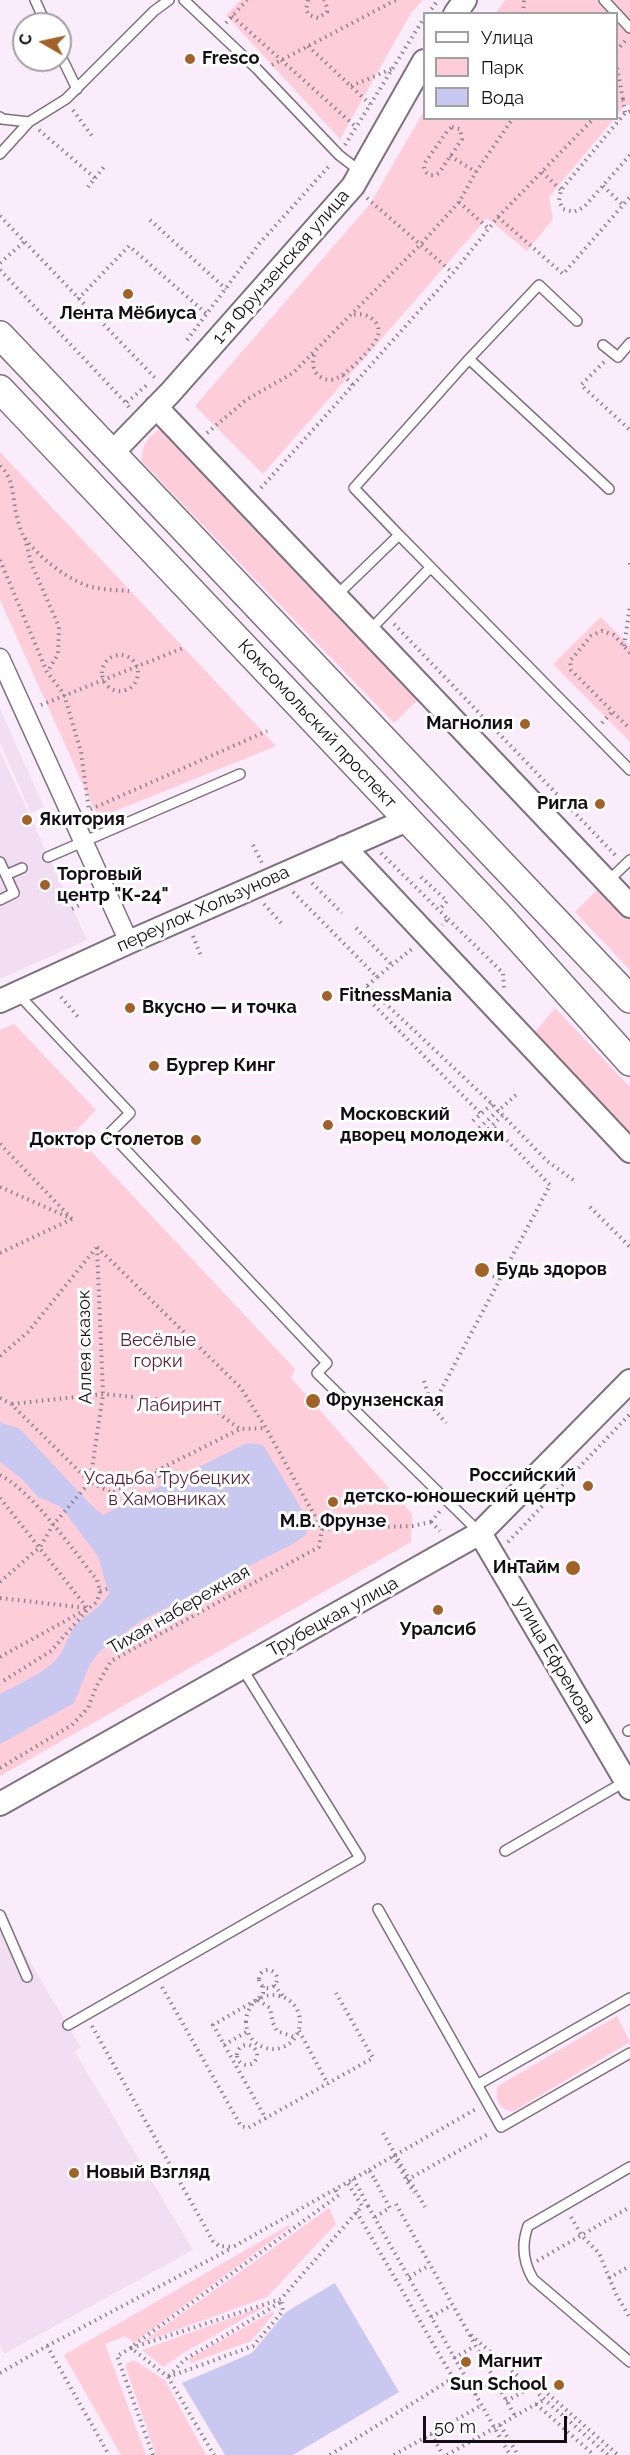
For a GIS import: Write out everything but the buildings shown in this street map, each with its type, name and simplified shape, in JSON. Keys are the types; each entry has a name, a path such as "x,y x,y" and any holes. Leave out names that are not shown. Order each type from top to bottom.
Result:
{"main road":[{"name":"Комсомольский проспект","path":"0,335 630,999"},
{"name":"Комсомольский проспект","path":"0,389 498,915 630,1062"}],"street":[{"name":"1-я Фрунзенская улица","path":"111,454 156,407 357,179 423,63"},
{"path":"156,407 630,906"},
{"path":"0,658 129,942"},
{"name":"переулок Хользунова","path":"9,997 407,820"},
{"path":"344,847 630,1151"},
{"name":"Трубецкая улица","path":"0,1804 480,1533 630,1381"},
{"name":"улица Ефремова","path":"480,1533 628,1784"}],"lane":[{"path":"149,0 154,10"},
{"path":"0,154 29,122 66,99 154,10 169,0"},
{"path":"184,0 257,69 339,155 357,179"},
{"path":"604,0 615,12"},
{"path":"618,15 630,28"},
{"path":"68,72 76,89"},
{"path":"0,117 29,122"},
{"path":"577,321 539,285 469,359 354,488 630,770"},
{"path":"603,345 618,357 630,343"},
{"path":"469,359 609,489"},
{"path":"335,597 399,535"},
{"path":"368,632 430,568"},
{"path":"48,856 240,774"},
{"path":"0,862 14,893 0,900"},
{"path":"607,882 627,862"},
{"path":"6,875 22,868"},
{"path":"9,997 130,1113 110,1132 327,1363 317,1373 480,1533"},
{"path":"68,2025 360,1858 242,1668"},
{"path":"505,1851 628,1784"},
{"path":"378,1909 501,2127 630,2053"},
{"path":"0,1915 27,1977"},
{"path":"477,2085 630,1998"},
{"path":"630,2167 528,2226 523,2251 527,2267 533,2278 630,2362"}],"path":[{"path":"308,0 306,10 309,15 318,18 327,12 324,0"},
{"path":"257,69 267,68 396,0"},
{"path":"232,16 356,128"},
{"path":"185,342 208,315 259,244 339,155 423,20"},
{"path":"618,49 630,36"},
{"path":"308,46 370,104"},
{"path":"351,86 392,69"},
{"path":"618,73 623,100 628,112 561,190 559,201 563,209 574,212 584,207 630,155"},
{"path":"66,99 92,136"},
{"path":"618,100 623,100"},
{"path":"207,433 246,400 293,374 421,244 459,202 476,172 512,120"},
{"path":"260,490 453,273 498,217 592,120"},
{"path":"29,122 95,178"},
{"path":"455,127 460,129 463,137 450,156 439,173 430,175 426,172 424,164 448,130 455,127"},
{"path":"450,156 476,172"},
{"path":"88,188 104,168"},
{"path":"542,172 561,190"},
{"path":"357,179 453,273"},
{"path":"603,186 623,205"},
{"path":"498,217 563,274 630,197"},
{"path":"459,202 489,229"},
{"path":"0,216 156,379 162,369"},
{"path":"150,220 226,289"},
{"path":"0,263 24,242"},
{"path":"78,299 129,246 208,315"},
{"path":"0,270 126,403"},
{"path":"317,349 313,357 313,367 317,375 325,380 335,380 343,375 378,336 378,327 374,319 365,314 356,314 348,319"},
{"path":"373,344 381,352"},
{"path":"612,353 581,385 630,430"},
{"path":"343,375 353,385"},
{"path":"0,466 5,470 31,563 59,627 58,654 47,672"},
{"path":"5,470 9,466"},
{"path":"24,536 41,556 67,576 94,588 129,591"},
{"path":"0,560 47,672 64,694 81,752 88,810 267,731"},
{"path":"624,646 630,606"},
{"path":"630,653 614,635 602,631 591,636 570,661 571,670 630,729"},
{"path":"41,705 183,648"},
{"path":"125,656 137,667 137,679 130,689 124,691 112,689 104,680 105,664 114,657 125,656"},
{"path":"576,813 627,862"},
{"path":"253,845 263,866"},
{"path":"354,998 448,919 380,852"},
{"path":"421,877 447,901 439,910"},
{"path":"316,887 342,913"},
{"path":"292,892 377,977"},
{"path":"264,904 282,924"},
{"path":"72,909 80,905"},
{"path":"357,928 392,964"},
{"path":"193,936 201,956"},
{"path":"367,986 492,1104 547,1161 576,1182"},
{"path":"361,992 481,1114"},
{"path":"61,997 79,1018"},
{"path":"479,1128 518,1094"},
{"path":"473,1121 492,1104"},
{"path":"484,1133 503,1115"},
{"path":"432,1407 550,1185 492,1126"},
{"path":"0,1143 72,1219"},
{"path":"0,1187 72,1219"},
{"path":"590,1207 630,1247"},
{"path":"0,1253 72,1219"},
{"path":"0,1356 28,1332 97,1247 241,1388 322,1529 412,1526 431,1522 440,1531"},
{"name":"Аллея сказок","path":"90,1482 103,1394 97,1247"},
{"path":"482,1270 499,1279"},
{"path":"424,1382 432,1407 446,1423"},
{"path":"11,1404 103,1394 206,1404 240,1429"},
{"path":"0,1398 11,1404 90,1482 112,1493 240,1429 266,1428"},
{"path":"507,1543 630,1414"},
{"path":"156,1471 165,1485"},
{"path":"0,1475 14,1482 53,1525 97,1580 100,1591 97,1602 88,1608 0,1657"},
{"path":"0,1582 40,1547 53,1525 90,1482"},
{"path":"0,1498 88,1608"},
{"name":"Тихая набережная","path":"0,1768 72,1725 88,1708 96,1687 111,1661 319,1547 322,1529"},
{"path":"220,1581 229,1596"},
{"path":"100,1591 108,1589"},
{"path":"0,1598 88,1608"},
{"path":"0,1683 51,1651 88,1608"},
{"path":"263,1986 268,1988 274,1985 277,1979 276,1974 268,1970 260,1975 263,1992 248,2014 248,2031 256,2043 268,2048 276,2048 285,2046 295,2037 300,2021 293,2004 274,1985"},
{"path":"155,1976 241,2126 253,2127 373,2058 336,1993"},
{"path":"266,2120 213,2025 258,2000 272,1995 285,1998"},
{"path":"258,2000 270,2008 277,2031 295,2037"},
{"path":"85,2015 213,2241 219,2246 233,2247"},
{"path":"298,2030 328,2084"},
{"path":"224,2045 248,2031"},
{"path":"252,2047 256,2043"},
{"path":"244,2046 252,2047 256,2052 255,2060 249,2065 242,2063 238,2059 238,2051 244,2046"},
{"path":"239,2071 242,2063"},
{"path":"0,2373 233,2247 477,2108 467,2091 477,2085"},
{"path":"407,2180 491,2132"},
{"path":"383,2133 425,2207"},
{"path":"393,2156 414,2193"},
{"path":"369,2170 390,2208 375,2217"},
{"path":"353,2179 510,2455"},
{"path":"168,2377 184,2360 281,2301 362,2206 347,2182"},
{"path":"153,2455 117,2356 339,2195 335,2189"},
{"path":"396,2204 514,2416"},
{"path":"564,2205 582,2236 599,2253 630,2318"},
{"path":"527,2267 630,2208"},
{"path":"330,2455 453,2378 356,2211"},
{"path":"409,2277 430,2265"},
{"path":"609,2278 630,2266"},
{"path":"131,2348 281,2301"},
{"path":"168,2377 253,2346 283,2311 281,2301"},
{"path":"431,2317 452,2305"},
{"path":"467,2331 608,2455"},
{"path":"47,2346 109,2455"},
{"path":"454,2358 475,2346"},
{"path":"131,2348 168,2377 214,2455"},
{"path":"475,2394 495,2382"},
{"path":"506,2401 537,2386 618,2455"},
{"path":"431,2434 445,2455 551,2396"},
{"path":"536,2404 594,2455"},
{"path":"394,2455 482,2405"},
{"path":"500,2425 518,2455"}],"shaded area":[{"path":"0,709 44,807 31,813 0,743"},
{"name":"Торговый центр \"К-24\"","path":"0,751 87,940 0,979"},
{"name":"Новый Взгляд","path":"0,1912 81,2047 75,2052 193,2250 4,2354 0,2345"}],"green space":[{"path":"241,0 423,0 411,13 340,139 226,15"},
{"path":"505,0 630,0 630,105 625,105 618,114 618,12 496,12"},
{"path":"423,113 423,120 613,120 549,197 553,219 527,251 487,218 263,474 195,406 370,204"},
{"path":"162,428 421,697 394,723 142,462 146,442"},
{"path":"0,452 276,746 98,818 0,600"},
{"path":"601,617 630,646 630,742 553,664"},
{"path":"601,886 630,917 630,970 575,912"},
{"path":"555,1008 630,1087 630,1138 531,1037"},
{"name":"Усадьба Трубецких в Хамовниках","path":"14,1024 96,1110 74,1133 295,1369 291,1378 412,1514 411,1542 0,1776 0,1030"},
{"path":"617,2016 630,2042 514,2111 501,2107 497,2100 498,2086"},
{"path":"329,2208 336,2224 267,2297 141,2343"},
{"path":"289,2225 290,2227 134,2343 125,2336 105,2344 146,2455 121,2455 64,2355"},
{"path":"270,2304 163,2367 142,2350"},
{"path":"273,2311 274,2314 251,2341 191,2363 189,2359"},
{"path":"134,2360 165,2380 206,2455 156,2455 126,2368 127,2363"}],"water":[{"path":"0,1422 20,1429 103,1515 247,1443 263,1445 310,1523 306,1535 295,1543 142,1620 99,1652 89,1666 74,1703 0,1744 0,1694 54,1662 75,1627 109,1594 98,1556 61,1507 38,1497 22,1479 0,1462"},
{"path":"335,2283 399,2392 293,2455 225,2455 182,2383 252,2353 286,2312"}],"place":[{"name":"Fresco","path":"190,59"},
{"name":"Лента Мёбиуса","path":"128,294"},
{"name":"Магнолия","path":"525,724"},
{"name":"Ригла","path":"600,804"},
{"name":"Якитория","path":"27,820"},
{"name":"Торговый центр \"К-24\"","path":"45,885"},
{"name":"FitnessMania","path":"327,996"},
{"name":"Вкусно — и точка","path":"130,1008"},
{"name":"Бургер Кинг","path":"154,1066"},
{"name":"Московский дворец молодежи","path":"328,1125"},
{"name":"Доктор Столетов","path":"196,1140"},
{"name":"Будь здоров","path":"482,1270"},
{"name":"Фрунзенская","path":"313,1401"},
{"name":"Российский детско-юношеский центр","path":"588,1486"},
{"name":"М.В. Фрунзе","path":"333,1502"},
{"name":"ИнТайм","path":"573,1568"},
{"name":"Уралсиб","path":"438,1610"},
{"name":"Новый Взгляд","path":"74,2173"},
{"name":"Магнит","path":"466,2362"},
{"name":"Sun School","path":"559,2385"}],"park label":[{"name":"Весёлые горки","path":"158,1351"},
{"name":"Лабиринт","path":"179,1406"}]}
